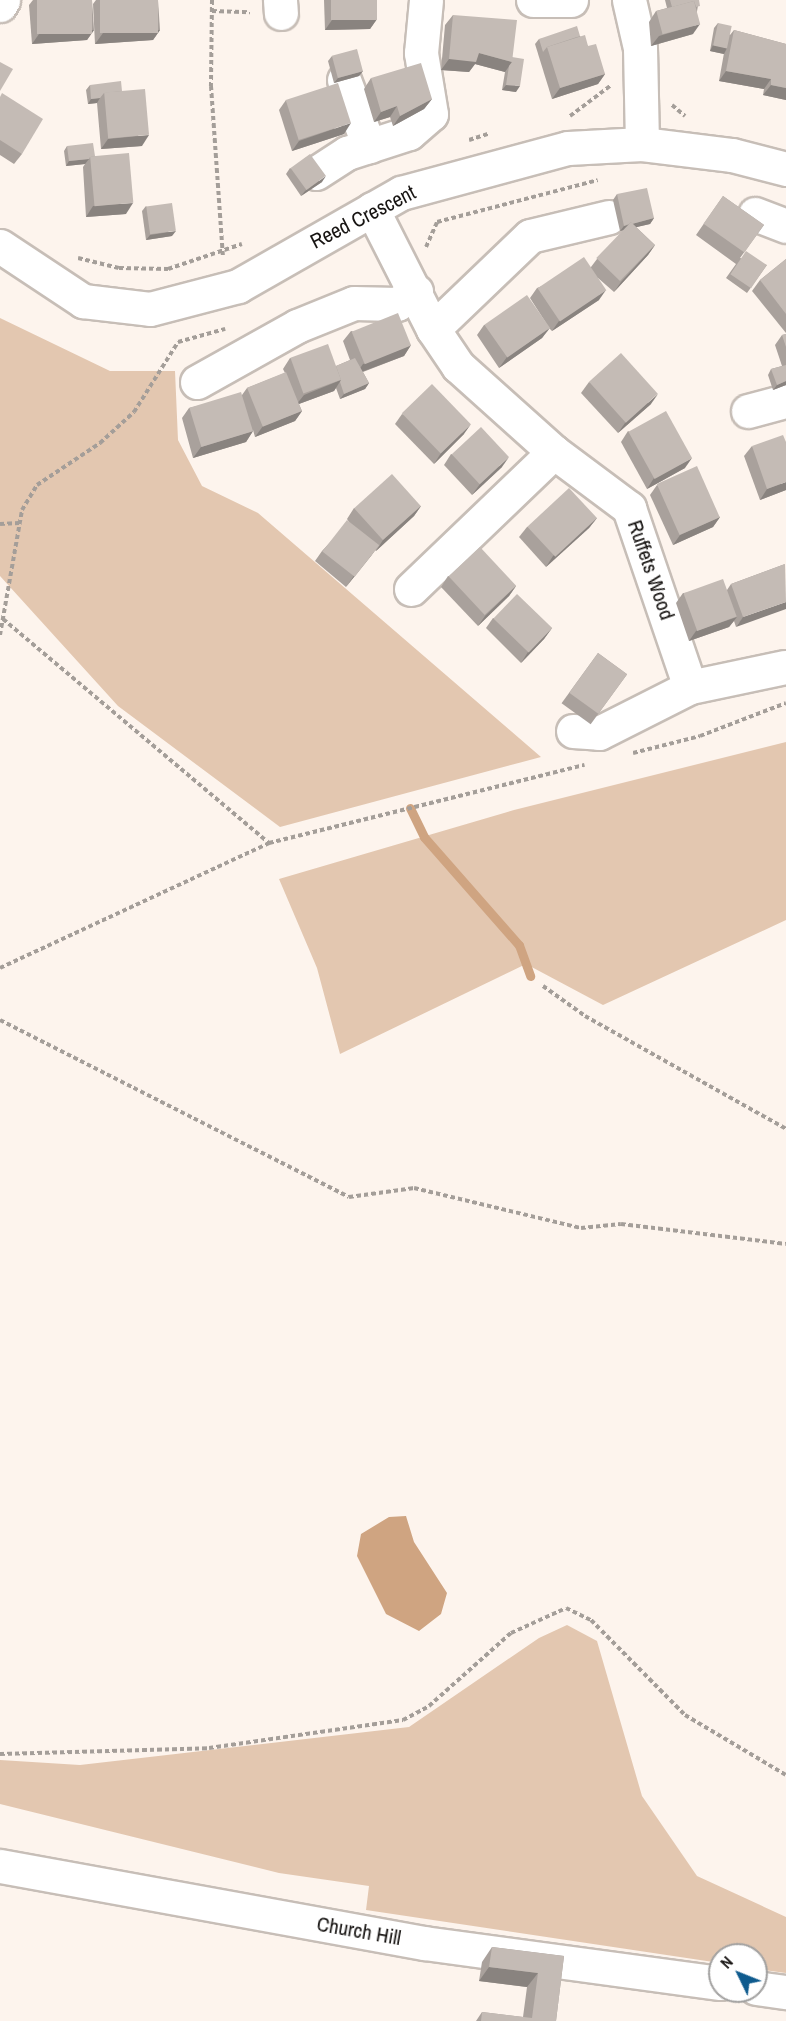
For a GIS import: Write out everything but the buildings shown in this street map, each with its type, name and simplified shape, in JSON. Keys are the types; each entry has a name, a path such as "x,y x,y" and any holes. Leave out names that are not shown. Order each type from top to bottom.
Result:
{"street":[{"path":"0,5 3,0"},
{"path":"629,0 640,48 642,144"},
{"path":"316,172 369,146 409,133 431,114 421,53 426,11"},
{"path":"344,80 369,146"},
{"name":"Reed Crescent","path":"0,246 83,301 150,309 238,286 401,193 498,164 568,148 642,144 732,154 786,169"},
{"name":"Ruffets Wood","path":"372,209 416,291 433,329 458,366 554,452 629,508 690,687"},
{"path":"755,214 786,226"},
{"path":"433,329 530,236 609,217"},
{"path":"198,382 297,326 354,303 398,304 416,291"},
{"path":"748,411 786,401"},
{"path":"411,589 554,452"},
{"path":"573,730 600,733 690,687 785,667"},
{"name":"Church Hill","path":"0,1866 424,1943 708,1981"},
{"path":"768,1990 786,1992"}],"path":[{"path":"212,0 222,255 225,262"},
{"path":"212,11 231,11"},
{"path":"639,77 657,78 668,102 692,123"},
{"path":"72,257 119,268 168,269 222,255"},
{"path":"0,635 19,522 37,485 100,444 134,412 178,342 231,327"},
{"path":"0,524 19,522"},
{"path":"3,619 269,843"},
{"path":"0,968 269,843 424,805"},
{"path":"543,986 585,1016 786,1130"},
{"path":"0,1020 349,1197 414,1188 580,1228 621,1224 786,1244"},
{"path":"0,1754 209,1748 404,1720 429,1706 511,1633 566,1608 591,1620 685,1714 786,1775"}],"shaded area":[{"path":"0,318 110,371 175,371 178,440 202,486 258,513 541,757 280,827 118,706 0,576"},
{"path":"786,742 786,920 603,1005 526,964 340,1054 317,968 279,879 514,810"},
{"path":"406,1516 414,1542 447,1593 441,1614 419,1631 386,1614 357,1556 361,1534 389,1517"},
{"path":"567,1625 597,1641 642,1796 697,1876 786,1917 786,1973 768,1971 768,1943 708,1943 708,1961 366,1910 369,1886 279,1873 0,1804 0,1760 80,1765 409,1727 539,1638"}],"waterway":[{"path":"410,808 424,837 519,945 530,976"}]}
